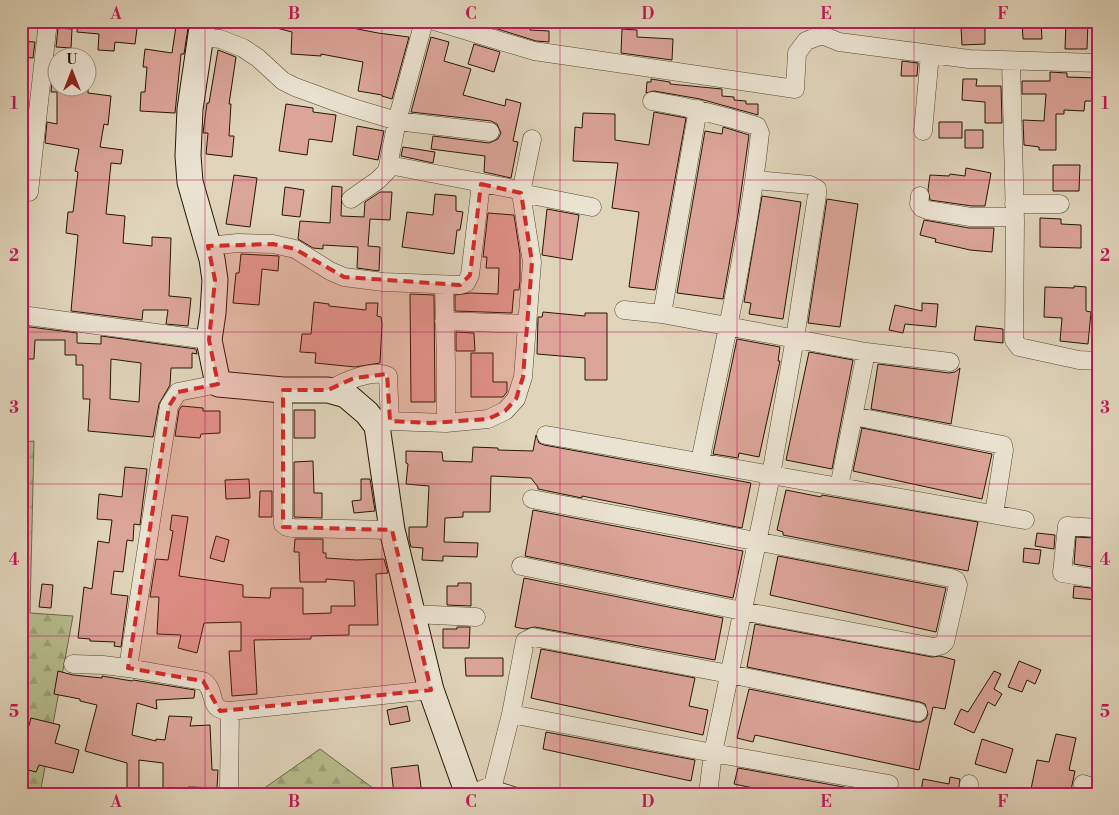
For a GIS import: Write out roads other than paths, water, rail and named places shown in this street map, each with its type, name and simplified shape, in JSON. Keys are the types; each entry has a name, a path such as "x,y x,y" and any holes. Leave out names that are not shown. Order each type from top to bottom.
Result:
{"street":[{"path":"29,192 48,21"},
{"path":"351,199 383,175 388,165 397,121 424,21"},
{"path":"434,21 454,24 534,51 795,89 797,53 806,41 820,28 839,42 930,54 970,59 1098,63"},
{"path":"218,384 209,340 214,313 215,280 208,246 190,182 188,156 190,109 202,29 220,39 243,48 258,58 275,75 296,87 347,106 397,121 490,132"},
{"path":"923,131 930,54"},
{"path":"1011,61 1014,332 1016,344 1019,347 1098,362"},
{"path":"652,101 698,109 756,126 760,133 755,180 728,328 700,462"},
{"path":"662,314 698,109"},
{"path":"128,668 169,406 178,392 218,384 283,390 328,390 346,395 367,413 383,423 446,423 488,419 505,411 516,399 523,377 532,262 522,193 532,139"},
{"path":"388,165 514,189 522,193 592,207"},
{"path":"708,794 713,752 757,542 795,338 817,189 810,184 755,180"},
{"path":"208,246 238,243 273,244 295,250 330,271 344,277 383,282 444,286 460,285 466,283 468,279 481,184"},
{"path":"920,196 919,204 922,208 971,217 1060,204"},
{"path":"444,286 446,423"},
{"path":"624,310 662,314 728,328 795,338 866,352 950,362"},
{"path":"21,315 209,340"},
{"path":"444,320 526,324"},
{"path":"839,487 866,352"},
{"path":"328,390 354,378 377,374 388,376 383,423 392,530 431,690 469,794 493,785 511,714 525,641 530,638 730,674 918,712"},
{"path":"283,390 283,524 287,528 392,530"},
{"path":"853,416 1003,445 1004,450 994,514"},
{"path":"546,435 1025,520"},
{"path":"522,566 742,611 934,647 945,642 958,585 956,580 951,578 532,499"},
{"path":"1098,528 1067,526 1062,574 1098,579"},
{"path":"413,614 476,617"},
{"path":"73,664 128,668 203,681 209,687 220,711 431,690"},
{"path":"228,790 230,711"},
{"path":"511,714 889,784"}],"lane":[{"path":"493,785 521,794"}]}
